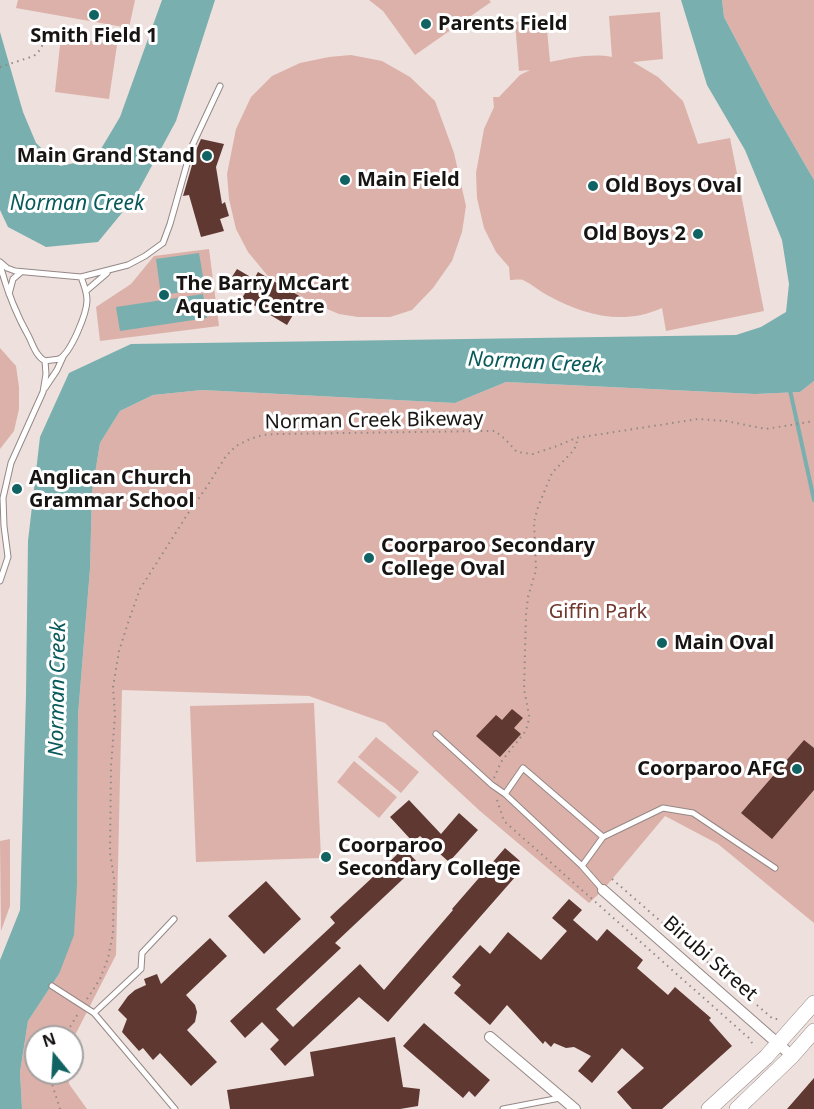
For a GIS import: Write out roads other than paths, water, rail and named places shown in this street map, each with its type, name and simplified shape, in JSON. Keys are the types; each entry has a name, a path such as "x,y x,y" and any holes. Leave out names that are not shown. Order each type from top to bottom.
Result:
{"main road":[{"path":"709,1109 766,1057 814,1003"},
{"path":"737,1109 792,1056 814,1031"}],"street":[{"name":"Birubi Street","path":"603,890 792,1056"},
{"path":"490,1036 575,1109"}],"lane":[{"path":"0,263 15,271 81,277 128,265 163,243 192,146 220,86"},
{"path":"0,263 17,316 41,359 45,361 58,359 65,354"},
{"path":"86,291 110,270"},
{"path":"9,296 13,279 22,272"},
{"path":"0,581 8,556 3,498 11,463 43,392 78,330 87,308 86,291 81,277"},
{"path":"43,392 46,374 45,361"},
{"path":"436,734 505,794 582,866 603,890"},
{"path":"505,794 523,768 603,837"},
{"path":"582,866 603,837 663,808 693,813 775,868"},
{"path":"94,1013 141,969 142,952 174,919"},
{"path":"52,986 94,1013 175,1109"},
{"path":"503,1109 561,1097"}],"water":[{"name":"Norman Creek","path":"162,0 215,0 176,121 135,197 98,242 46,247 8,227 0,210 0,32 23,112 36,143 60,166 95,159 120,117"},
{"name":"Norman Creek","path":"681,0 722,0 724,17 771,106 814,180 814,381 800,392 755,394 506,382 455,403 202,390 153,395 120,411 100,443 92,492 90,569 78,715 77,885 74,935 59,974 27,1025 24,1025 24,1046 20,1072 22,1109 0,1109 0,960 20,910 28,541 40,437 69,373 131,344 736,335 761,327 786,312 789,284 782,240 745,150 707,85"},
{"path":"199,253 205,289 161,295 156,259"},
{"path":"203,294 207,318 120,331 116,307"}],"waterway":[{"path":"790,390 814,500"}],"place":[{"name":"Smith Field 1","path":"94,15"},
{"name":"Parents Field","path":"426,24"},
{"name":"Main Grand Stand","path":"207,156"},
{"name":"Main Field","path":"345,180"},
{"name":"Old Boys Oval","path":"593,186"},
{"name":"Old Boys 2","path":"698,234"},
{"name":"The Barry McCart Aquatic Centre","path":"164,295"},
{"name":"Anglican Church Grammar School","path":"17,489"},
{"name":"Coorparoo Secondary College Oval","path":"369,558"},
{"name":"Main Oval","path":"662,643"},
{"name":"Coorparoo AFC","path":"797,769"},
{"name":"Coorparoo Secondary College","path":"326,857"}],"park label":[{"name":"Giffin Park","path":"598,612"}]}
